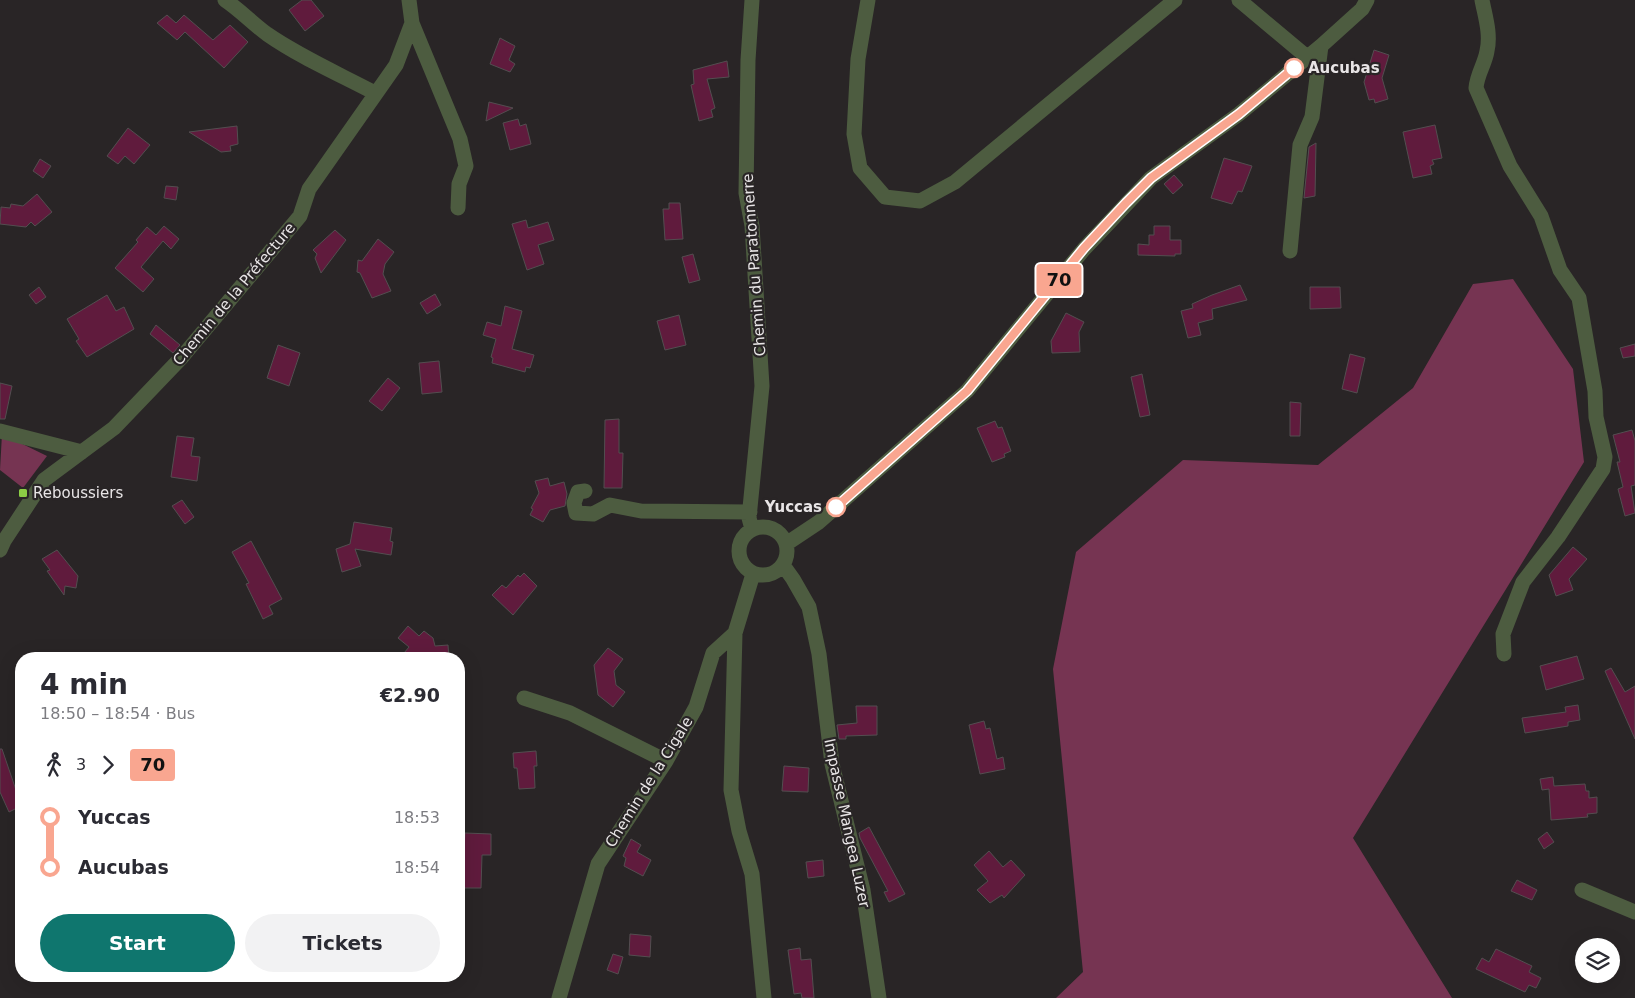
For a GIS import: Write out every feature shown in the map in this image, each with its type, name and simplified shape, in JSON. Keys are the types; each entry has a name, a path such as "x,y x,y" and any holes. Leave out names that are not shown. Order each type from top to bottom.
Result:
{"street":[{"path":"225,0 244,13 265,33 295,52 375,93"},
{"name":"Chemin de la Préfecture","path":"0,550 44,480 114,428 182,357 300,216 309,190 396,65 412,23 409,0"},
{"name":"Chemin du Paratonnerre","path":"752,0 748,60 746,193 752,226 762,386 750,512 752,529"},
{"path":"868,0 858,59 854,113 854,134 860,168 885,197 920,201 955,182 1175,0"},
{"path":"1240,0 1307,57"},
{"path":"786,544 819,522 967,391 1084,248 1151,178 1239,114 1321,46 1362,9 1367,0"},
{"path":"1482,0 1487,26 1487,50 1477,77 1476,88 1510,166 1541,216 1560,270 1579,298 1596,390 1596,417 1605,457 1603,469 1558,537 1523,582 1502,634 1504,654"},
{"path":"412,23 460,138 466,166 459,184 458,208"},
{"path":"1290,251 1300,145 1312,117 1321,46"},
{"path":"0,431 82,452"},
{"path":"585,491 578,492 574,503 576,513 593,514 610,505 640,511 750,512"},
{"path":"769,527 782,536 786,544 787,555 783,565 774,573 763,576 753,574 744,567 739,557 739,546 744,536 752,529 769,527"},
{"name":"Impasse Mangea Luzer","path":"783,565 794,579 809,607 819,654 832,764 863,890 879,998"},
{"path":"753,574 735,633 731,790 739,831 752,874 764,998"},
{"name":"Chemin de la Cigale","path":"559,998 598,864 620,827 666,761 696,708 713,653 735,633"},
{"path":"524,698 570,713 666,761"},
{"path":"1582,890 1635,912"}],"shaded area":[{"path":"1513,279 1573,369 1584,462 1353,838 1452,998 1056,998 1083,972 1053,669 1076,552 1183,460 1318,465 1413,388 1473,284"},
{"path":"2,434 47,456 23,488 0,470"}],"building":[{"path":"302,0 311,0 324,16 305,31 289,10"},
{"path":"167,15 176,23 184,15 213,40 230,25 248,42 224,68 185,32 177,40 157,23"},
{"path":"500,38 515,46 509,60 515,64 510,72 490,64"},
{"path":"1374,50 1389,55 1382,78 1388,99 1375,103 1374,99 1369,100 1364,82"},
{"path":"727,61 729,77 707,79 715,108 711,110 713,117 699,121 691,85 694,84 693,70"},
{"path":"489,102 513,108 486,121"},
{"path":"518,119 520,126 526,124 531,144 510,150 503,123"},
{"path":"1435,125 1442,158 1432,160 1434,164 1430,166 1432,174 1413,178 1403,132"},
{"path":"237,126 238,144 230,146 231,151 221,152 189,132"},
{"path":"128,128 150,145 134,164 125,156 118,164 107,156"},
{"path":"1316,143 1315,196 1304,198 1309,147"},
{"path":"1224,158 1252,166 1242,192 1238,191 1232,204 1211,198"},
{"path":"40,159 51,166 43,178 33,171"},
{"path":"1174,175 1183,185 1173,194 1164,184"},
{"path":"166,186 178,187 176,200 164,198"},
{"path":"37,194 52,212 35,226 31,222 26,227 0,224 1,207 10,208 11,204 23,206"},
{"path":"669,203 680,203 683,239 665,240 663,209 669,209"},
{"path":"526,220 528,228 548,222 554,240 538,245 544,264 527,270 512,224"},
{"path":"164,226 179,239 171,249 163,241 141,267 154,279 143,292 115,268 138,242 136,240 147,227 156,235"},
{"path":"1154,226 1170,226 1170,240 1181,240 1181,254 1175,254 1175,256 1138,255 1138,244 1149,245 1149,235 1154,235"},
{"path":"335,230 346,240 321,273 315,258 317,254 313,250"},
{"path":"378,239 394,252 385,264 383,274 391,291 372,298 360,273 357,272 358,260 362,261"},
{"path":"693,254 700,280 689,283 682,257"},
{"path":"1240,285 1247,300 1212,309 1213,319 1198,323 1201,335 1188,338 1181,311 1193,308 1192,304 1212,295"},
{"path":"39,287 46,297 36,304 29,295"},
{"path":"1310,287 1340,287 1341,308 1310,309"},
{"path":"435,294 441,305 427,314 420,303"},
{"path":"107,295 116,311 124,307 134,329 87,357 76,341 79,339 67,319"},
{"path":"505,306 522,311 512,349 534,355 530,368 526,367 525,372 492,363 493,358 491,357 496,339 483,335 487,322 501,326"},
{"path":"1066,313 1084,322 1079,332 1080,352 1052,353 1051,341"},
{"path":"679,315 686,345 665,350 657,321"},
{"path":"156,325 180,345 173,353 150,334"},
{"path":"1635,344 1635,356 1623,358 1620,348"},
{"path":"278,345 300,353 289,386 267,378"},
{"path":"1350,354 1365,358 1357,393 1342,389"},
{"path":"439,361 442,392 422,394 419,363"},
{"path":"1142,374 1150,415 1140,417 1131,377"},
{"path":"388,378 400,388 382,411 369,401"},
{"path":"0,383 12,386 5,419 0,419"},
{"path":"1290,402 1301,403 1300,436 1290,436"},
{"path":"619,419 619,453 623,453 622,488 604,488 605,420"},
{"path":"995,421 998,428 1002,427 1011,451 1004,454 1005,457 992,462 977,428"},
{"path":"1632,430 1635,441 1635,485 1631,486 1635,513 1625,516 1618,489 1623,487 1617,462 1620,462 1613,435"},
{"path":"177,436 194,438 191,456 200,457 197,481 171,477"},
{"path":"548,478 550,486 564,482 567,494 565,506 550,510 543,522 530,515 533,509 531,508 539,493 535,481"},
{"path":"182,500 194,517 185,524 172,506"},
{"path":"354,522 392,528 390,541 393,542 391,555 355,549 361,566 342,572 336,549 350,544"},
{"path":"251,541 282,599 269,606 273,614 263,619 246,584 249,583 232,552"},
{"path":"1573,547 1587,559 1569,579 1573,590 1556,596 1549,575"},
{"path":"57,550 78,576 76,588 65,586 64,595 47,571 50,570 42,559"},
{"path":"524,573 537,586 513,615 492,595 502,585 506,588 518,575 520,577"},
{"path":"408,626 419,636 424,631 433,638 435,646 448,645 448,652 405,652 409,647 398,638"},
{"path":"608,648 623,659 614,671 616,685 625,692 613,707 598,695 594,665"},
{"path":"1577,656 1584,679 1546,690 1540,666"},
{"path":"1611,668 1625,692 1635,686 1635,739 1605,671"},
{"path":"1578,705 1580,720 1568,722 1568,726 1525,733 1522,718 1566,712 1565,707"},
{"path":"856,706 877,706 877,735 846,736 846,739 839,739 837,725 857,723"},
{"path":"984,721 986,729 990,728 997,759 1003,757 1005,769 980,774 969,725"},
{"path":"0,749 2,749 15,787 15,809 9,812 0,792"},
{"path":"536,751 537,766 534,766 535,788 519,789 513,753"},
{"path":"784,766 809,768 808,792 782,791"},
{"path":"1553,777 1554,786 1585,784 1586,791 1589,791 1589,798 1597,797 1597,813 1587,814 1588,817 1551,820 1549,789 1542,790 1540,779"},
{"path":"869,827 905,894 889,902 884,892 888,891 860,838 859,833"},
{"path":"1547,832 1554,842 1544,849 1538,839"},
{"path":"465,833 491,834 491,855 482,855 481,888 465,888"},
{"path":"631,839 641,845 637,852 651,860 643,876 624,866 626,858 623,856"},
{"path":"989,851 1003,867 1011,860 1025,875 1004,898 1002,895 990,903 977,890 988,881 974,865"},
{"path":"823,860 824,876 808,878 806,862"},
{"path":"1517,880 1537,890 1532,900 1511,891"},
{"path":"630,934 651,936 650,957 629,955"},
{"path":"800,948 801,960 811,959 814,998 802,998 801,993 794,994 788,950"},
{"path":"1496,949 1532,966 1529,972 1541,978 1536,988 1529,985 1525,992 1476,969 1482,958 1489,962"},
{"path":"613,954 623,957 618,974 607,970"}],"bus line":[{"name":"70","path":"836,507 967,391 1084,248 1151,178 1239,114 1294,68"}],"place":[{"name":"Aucubas","path":"1294,68"},
{"name":"Reboussiers","path":"23,493"},
{"name":"Yuccas","path":"836,507"}]}
